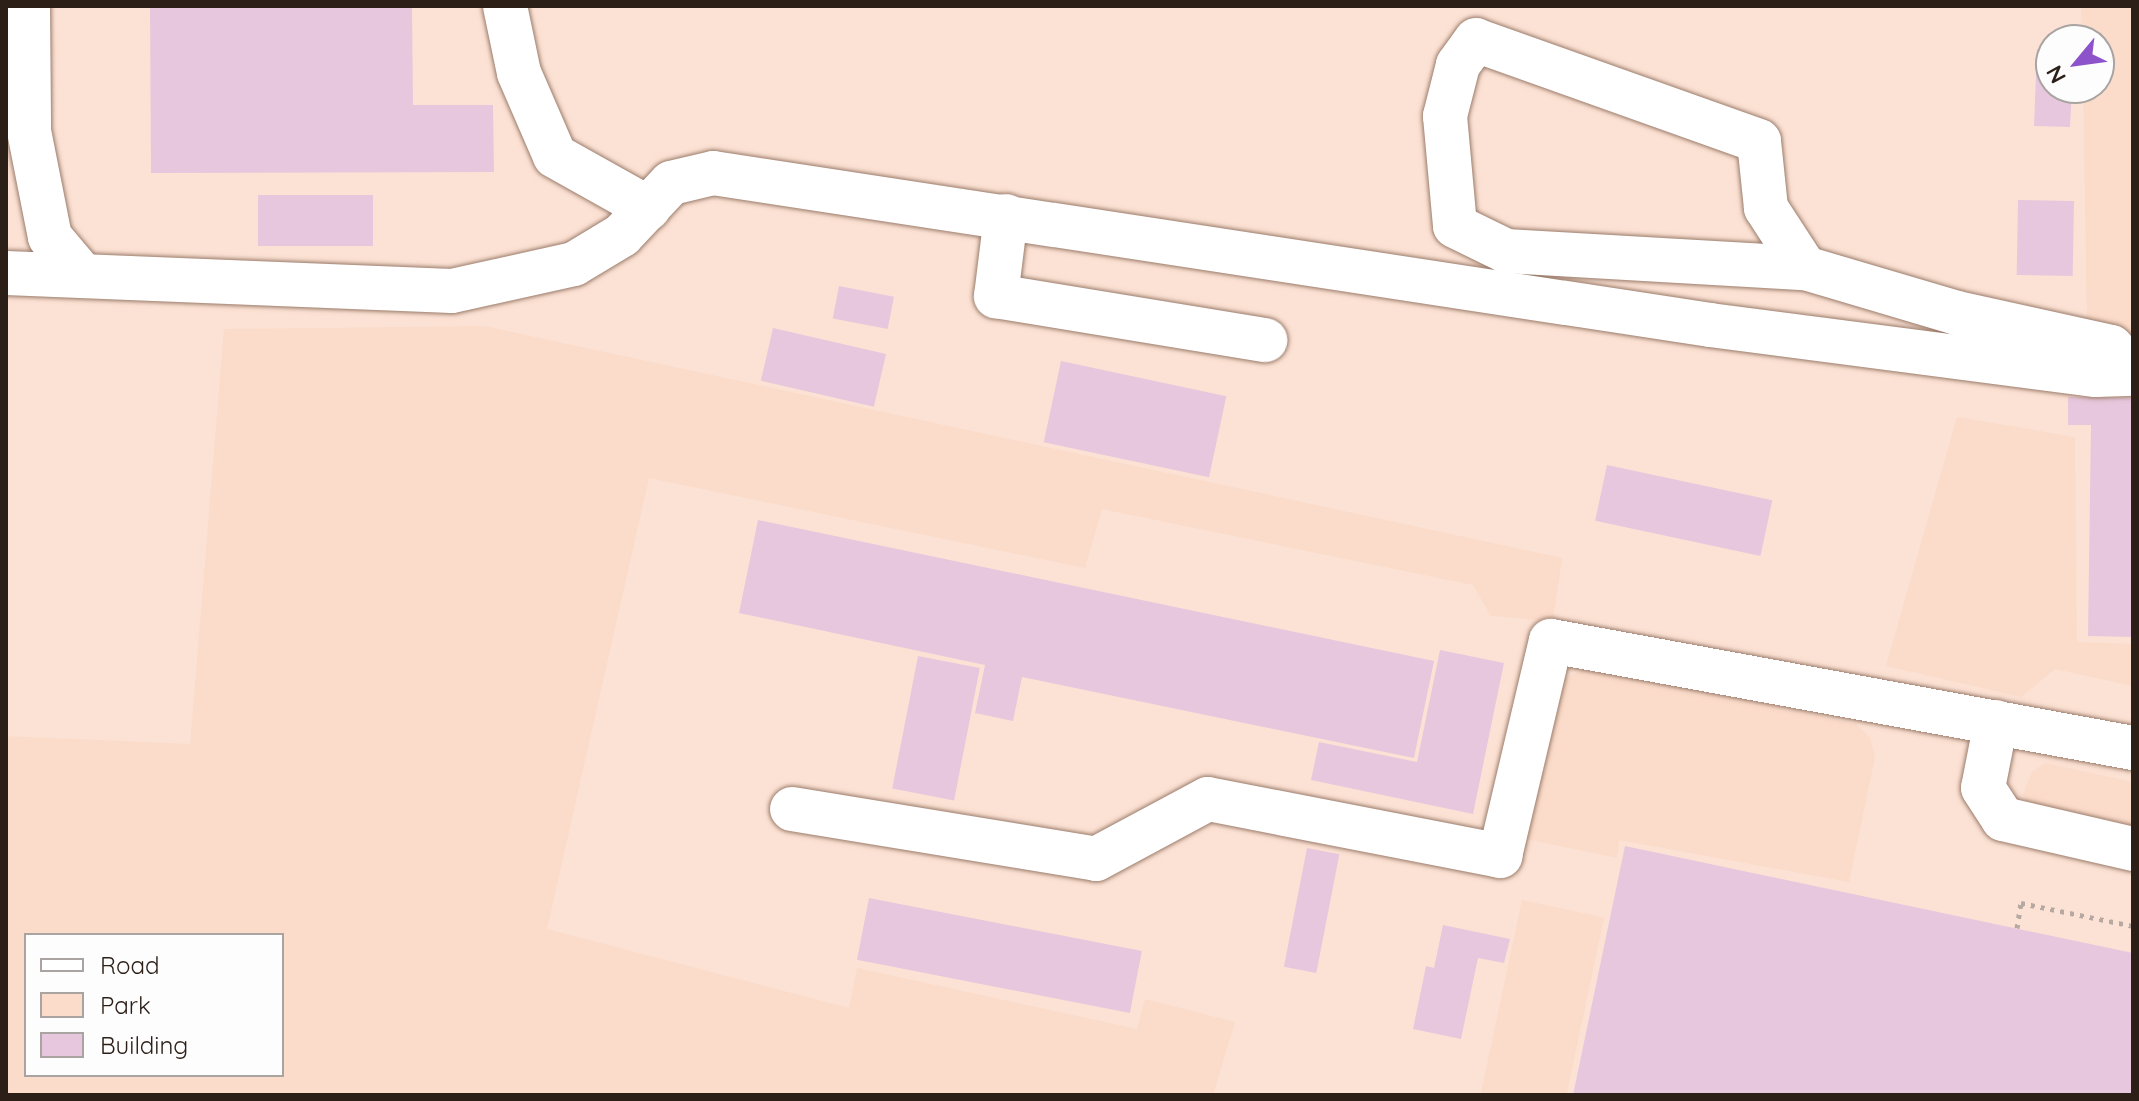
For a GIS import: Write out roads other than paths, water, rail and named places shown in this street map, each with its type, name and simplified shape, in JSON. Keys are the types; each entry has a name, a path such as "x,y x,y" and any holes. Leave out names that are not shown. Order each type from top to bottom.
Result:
{"lane":[{"path":"28,6 29,131 50,237 83,276"},
{"path":"505,6 519,73 555,156 648,208"},
{"path":"1805,268 1766,208 1759,141 1476,40 1458,65 1445,116 1455,226 1506,251 1805,268 1957,313 2111,347 2133,371"},
{"path":"6,273 452,291 574,264 622,235 671,183 713,173 1710,325 2096,375 2133,371"},
{"path":"1006,216 996,296 1265,340"},
{"path":"792,809 1096,859 1208,799 1500,856 1551,641 2133,748"},
{"path":"1996,722 1983,788 2003,819 2133,849"}]}
